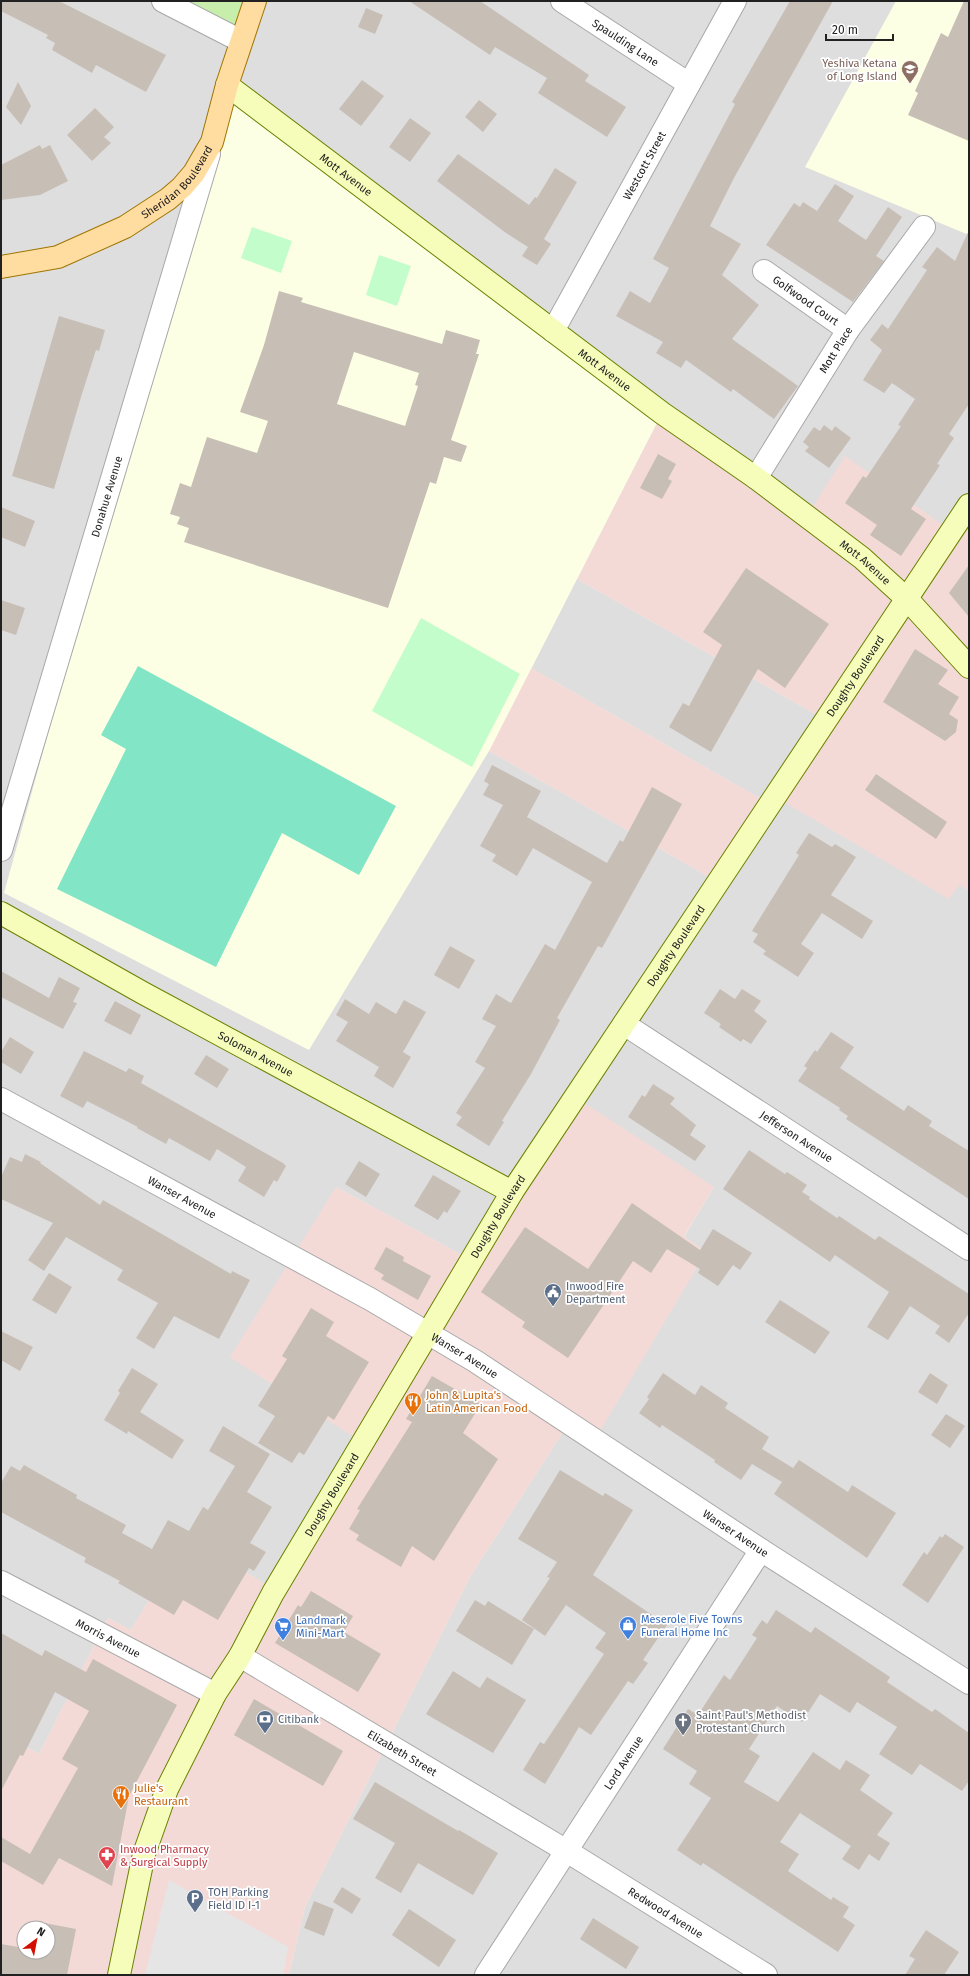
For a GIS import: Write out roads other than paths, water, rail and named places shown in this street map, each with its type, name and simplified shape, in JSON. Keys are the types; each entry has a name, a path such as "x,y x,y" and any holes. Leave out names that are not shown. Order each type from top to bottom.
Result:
{"main road":[{"name":"Sheridan Boulevard","path":"1,267 58,257 124,227 168,199 182,187 194,173 212,142 227,85 255,1"},
{"name":"Mott Avenue","path":"227,85 662,413 756,478 862,558 908,600 969,667"},
{"name":"Doughty Boulevard","path":"119,1975 144,1854 167,1789 215,1694 240,1656 273,1593 512,1192 908,600 969,505"},
{"name":"Soloman Avenue","path":"1,913 143,993 512,1192"}],"street":[{"path":"163,1 241,41"},
{"name":"Spaulding Lane","path":"562,1 689,84"},
{"name":"Westcott Street","path":"553,331 735,1"},
{"name":"Donahue Avenue","path":"1,850 212,142"},
{"name":"Mott Place","path":"756,478 848,330 924,227"},
{"name":"Golfwood Court","path":"764,271 848,330"},
{"name":"Jefferson Avenue","path":"624,1024 969,1249"},
{"name":"Wanser Avenue","path":"1,1099 370,1299 475,1361 761,1550 969,1683"},
{"name":"Lord Avenue","path":"486,1975 565,1850 761,1550"},
{"name":"Morris Avenue","path":"1,1582 215,1694"},
{"name":"Elizabeth Street","path":"240,1656 565,1850"},
{"name":"Redwood Avenue","path":"565,1850 766,1975"}],"place":[{"name":"Yeshiva Ketana of Long Island","path":"910,84"},
{"name":"Inwood Fire Department","path":"553,1307"},
{"name":"John & Lupita's Latin American Food","path":"413,1416"},
{"name":"Meserole Five Towns Funeral Home Inc","path":"628,1640"},
{"name":"Landmark Mini-Mart","path":"283,1641"},
{"name":"Citibank","path":"265,1734"},
{"name":"Saint Paul's Methodist Protestant Church","path":"683,1736"},
{"name":"Julie's Restaurant","path":"121,1809"},
{"name":"Inwood Pharmacy & Surgical Supply","path":"107,1870"},
{"name":"TOH Parking Field ID I-1","path":"195,1913"}]}
